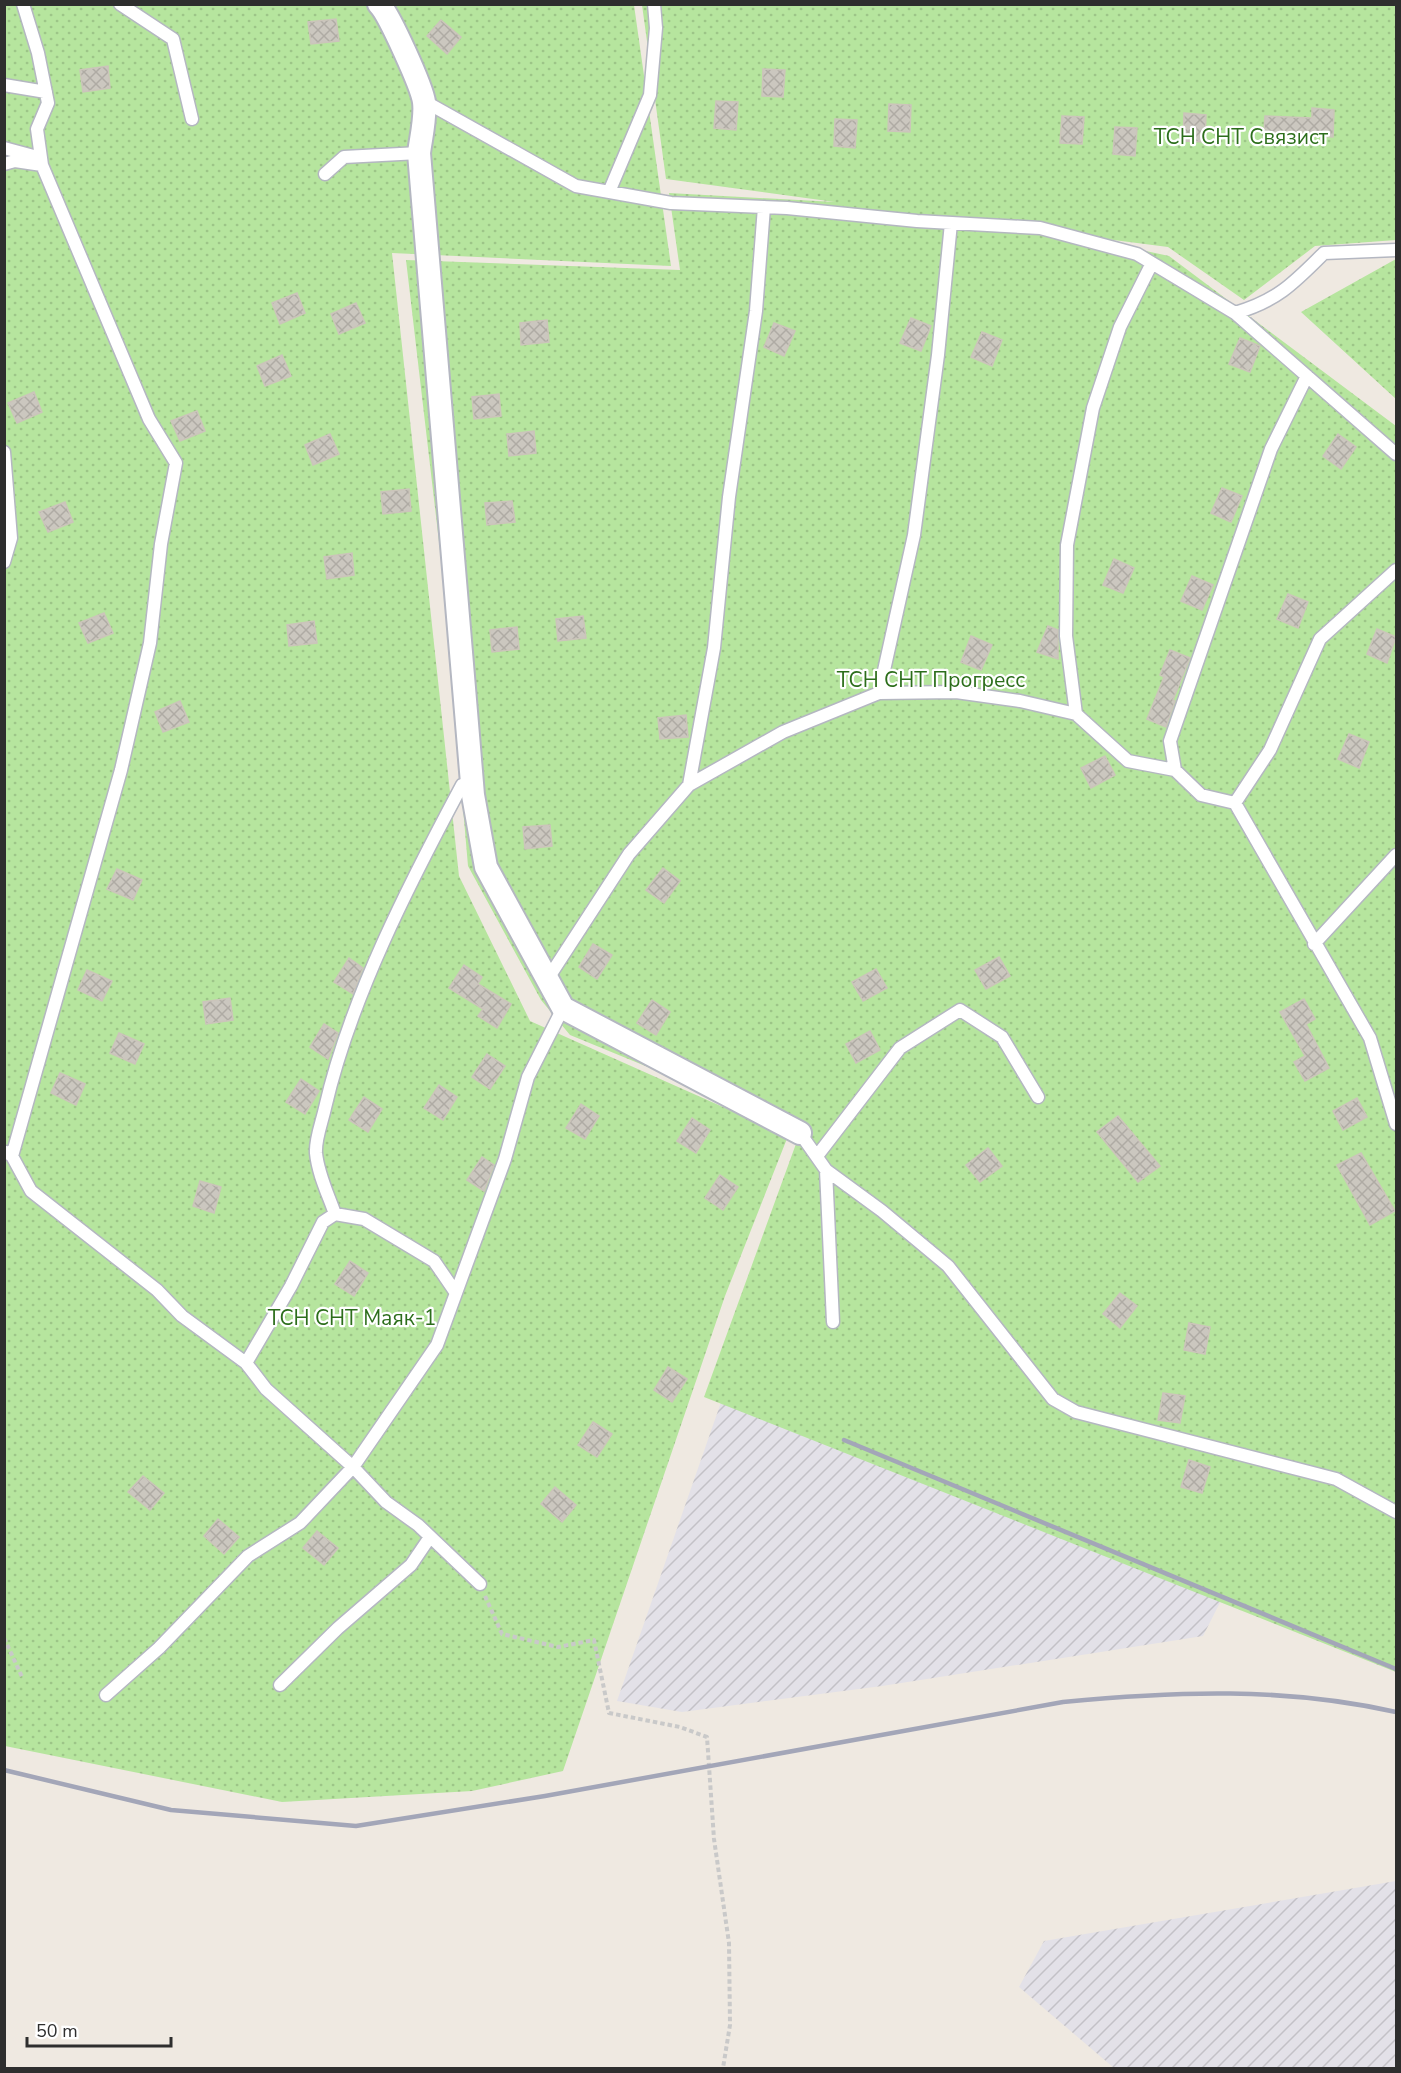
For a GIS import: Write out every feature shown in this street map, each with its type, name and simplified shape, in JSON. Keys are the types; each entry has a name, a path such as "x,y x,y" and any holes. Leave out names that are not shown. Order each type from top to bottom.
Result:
{"street":[{"path":"379,4 384,9 424,101 419,153 472,782 486,867 563,1008 801,1132"}],"lane":[{"path":"23,4 38,53 48,103 37,129 42,161 149,419 176,463 161,544 150,643 121,770 8,1154 31,1191 156,1290 182,1316 246,1363 266,1389 353,1467 386,1502 430,1537 480,1584"},
{"path":"120,4 173,39 192,119"},
{"path":"609,192 650,95 656,28 654,4"},
{"path":"4,85 46,92"},
{"path":"424,101 576,186 671,203 764,207 1040,228 1137,254 1235,313 1396,454"},
{"path":"4,148 42,161"},
{"path":"325,174 344,157 419,153"},
{"path":"4,164 15,161 42,161"},
{"path":"689,785 714,648 729,497 756,311 764,207"},
{"path":"879,693 914,535 938,355 951,223"},
{"path":"1235,313 1262,305 1290,286 1324,253 1396,250"},
{"path":"1076,714 1066,636 1067,545 1093,408 1120,327 1152,263"},
{"path":"1174,770 1170,741 1271,449 1306,376"},
{"path":"4,452 11,538 4,562"},
{"path":"1235,803 1270,750 1320,639 1396,570"},
{"path":"547,980 629,854 689,785 783,732 879,693 956,692 1020,700 1076,714 1128,761 1174,770 1201,795 1235,803 1370,1038 1396,1124"},
{"path":"335,1214 321,1177 316,1151 332,1077 350,1022 399,910 462,785 472,782"},
{"path":"1314,944 1396,855"},
{"path":"106,1695 159,1648 248,1556 300,1522 353,1467 437,1345 506,1159 528,1077 563,1008"},
{"path":"817,1156 900,1048 960,1010 1002,1037 1038,1097"},
{"path":"801,1132 826,1170 882,1210 948,1266 997,1324 1032,1374 1053,1399 1076,1412 1336,1479 1396,1512"},
{"path":"826,1170 833,1322"},
{"path":"246,1363 291,1286 323,1222 335,1214 364,1219 434,1262 456,1293"},
{"path":"280,1685 338,1628 411,1564 430,1537"}],"path":[{"path":"480,1584 502,1634 558,1647 594,1640 609,1713 680,1727 707,1737 714,1839 729,1943 730,2025 723,2068"},
{"path":"4,1638 23,1679"}],"shaded area":[{"path":"782,1227 1236,1571 1203,1636 882,1686 682,1712 617,1701"},
{"path":"1396,1881 1396,2068 1114,2068 1019,1987 1044,1941"}],"green space":[{"name":"ТСН СНТ Маяк-1","path":"4,5 634,5 671,266 392,253 459,876 530,1021 788,1136 725,1296 563,1771 472,1791 282,1802 5,1746"},
{"name":"ТСН СНТ Прогресс","path":"642,5 1396,5 1396,240 1315,246 1244,300 1168,247 1067,234 1169,256 1396,426 1396,1672 704,1397 801,1130 570,1035 541,1000 468,866 443,576 406,260 680,270 669,193 835,202 666,179"},
{"path":"1396,259 1396,399 1301,312"}],"building":[{"path":"336,19 339,41 311,44 308,22"},
{"path":"441,20 461,37 447,54 427,36"},
{"path":"108,66 110,88 83,92 80,70"},
{"path":"763,69 785,70 783,97 762,96"},
{"path":"716,101 738,102 736,130 714,128"},
{"path":"889,104 911,105 910,132 888,131"},
{"path":"1312,108 1334,110 1333,137 1286,134 1285,145 1263,144 1265,116 1312,118"},
{"path":"1184,113 1206,115 1205,142 1183,141"},
{"path":"1062,116 1084,117 1082,144 1060,143"},
{"path":"835,119 857,120 855,148 834,146"},
{"path":"1115,127 1137,128 1135,156 1113,154"},
{"path":"297,293 305,313 280,324 272,303"},
{"path":"356,303 365,323 339,334 331,314"},
{"path":"911,318 931,326 921,351 900,343"},
{"path":"547,320 549,342 521,345 520,323"},
{"path":"774,323 795,331 784,356 764,347"},
{"path":"982,332 1002,340 992,366 971,357"},
{"path":"1240,338 1260,346 1250,372 1229,364"},
{"path":"282,355 291,376 265,386 257,366"},
{"path":"34,392 42,412 17,423 8,403"},
{"path":"499,394 501,416 474,419 472,397"},
{"path":"197,411 205,431 180,441 171,421"},
{"path":"534,431 536,453 509,456 507,434"},
{"path":"330,434 339,454 313,465 305,445"},
{"path":"1338,434 1356,447 1341,469 1323,456"},
{"path":"1222,488 1242,496 1231,522 1211,513"},
{"path":"409,489 411,511 383,514 381,492"},
{"path":"512,501 515,522 487,525 485,503"},
{"path":"65,502 73,522 48,532 39,512"},
{"path":"352,553 354,575 327,579 324,557"},
{"path":"1114,559 1134,568 1123,593 1103,585"},
{"path":"1192,576 1213,585 1202,610 1181,601"},
{"path":"1288,594 1308,602 1298,628 1277,619"},
{"path":"104,613 113,633 88,643 79,623"},
{"path":"583,616 586,638 558,641 556,619"},
{"path":"314,621 317,643 289,646 287,625"},
{"path":"1048,626 1058,630 1058,659 1037,652"},
{"path":"517,627 519,649 492,652 490,630"},
{"path":"1377,629 1396,637 1387,663 1367,654"},
{"path":"971,636 992,645 981,670 961,662"},
{"path":"1170,650 1190,658 1173,700 1175,701 1166,727 1147,719 1164,677 1160,675"},
{"path":"180,701 189,722 163,732 155,712"},
{"path":"686,715 688,737 660,739 658,718"},
{"path":"1349,734 1369,742 1359,768 1338,759"},
{"path":"1105,756 1115,775 1091,788 1081,768"},
{"path":"550,825 552,846 525,849 523,827"},
{"path":"663,868 680,881 664,903 646,890"},
{"path":"117,869 142,880 133,900 107,889"},
{"path":"593,944 612,955 597,979 579,967"},
{"path":"999,957 1010,976 986,989 975,970"},
{"path":"349,958 363,968 353,994 334,982"},
{"path":"464,965 482,977 478,984 511,1004 497,1028 478,1016 483,1009 449,988"},
{"path":"876,969 887,988 863,1001 852,982"},
{"path":"87,970 112,981 102,1001 78,990"},
{"path":"230,998 233,1020 206,1024 203,1002"},
{"path":"1304,999 1315,1019 1306,1024 1329,1068 1305,1081 1294,1062 1305,1056 1280,1012"},
{"path":"652,1000 670,1012 656,1035 637,1023"},
{"path":"324,1024 338,1033 328,1059 310,1047"},
{"path":"870,1031 880,1050 856,1063 846,1044"},
{"path":"119,1033 144,1044 135,1064 110,1053"},
{"path":"487,1054 505,1066 490,1089 472,1077"},
{"path":"60,1073 85,1084 76,1105 51,1093"},
{"path":"301,1079 319,1091 305,1114 286,1102"},
{"path":"439,1085 457,1097 443,1120 424,1108"},
{"path":"364,1097 382,1109 368,1132 349,1120"},
{"path":"1357,1098 1367,1117 1343,1130 1333,1111"},
{"path":"581,1104 599,1116 585,1139 566,1128"},
{"path":"1118,1116 1160,1166 1138,1182 1097,1132"},
{"path":"692,1118 710,1130 696,1153 677,1141"},
{"path":"988,1148 1002,1166 980,1182 966,1165"},
{"path":"1361,1153 1395,1211 1370,1225 1337,1165"},
{"path":"482,1157 494,1165 484,1191 467,1180"},
{"path":"720,1175 738,1187 723,1210 705,1198"},
{"path":"200,1181 221,1187 214,1213 193,1206"},
{"path":"350,1261 368,1273 354,1296 335,1284"},
{"path":"1120,1293 1137,1306 1120,1328 1103,1314"},
{"path":"1189,1323 1210,1327 1205,1354 1184,1350"},
{"path":"668,1367 687,1379 672,1402 654,1390"},
{"path":"1163,1393 1185,1396 1180,1423 1158,1420"},
{"path":"593,1422 612,1434 597,1457 578,1445"},
{"path":"1189,1460 1210,1467 1202,1493 1181,1487"},
{"path":"143,1476 164,1493 150,1510 128,1492"},
{"path":"555,1487 576,1505 562,1522 541,1504"},
{"path":"218,1519 239,1537 224,1554 204,1536"},
{"path":"317,1531 338,1548 324,1565 303,1548"}],"railway":[{"path":"844,1440 1396,1669"},
{"path":"4,1770 171,1810 356,1826 545,1796 1063,1702 1147,1695 1272,1695 1313,1698 1396,1712"}],"park label":[{"name":"ТСН СНТ Связист","path":"1241,137"}]}
